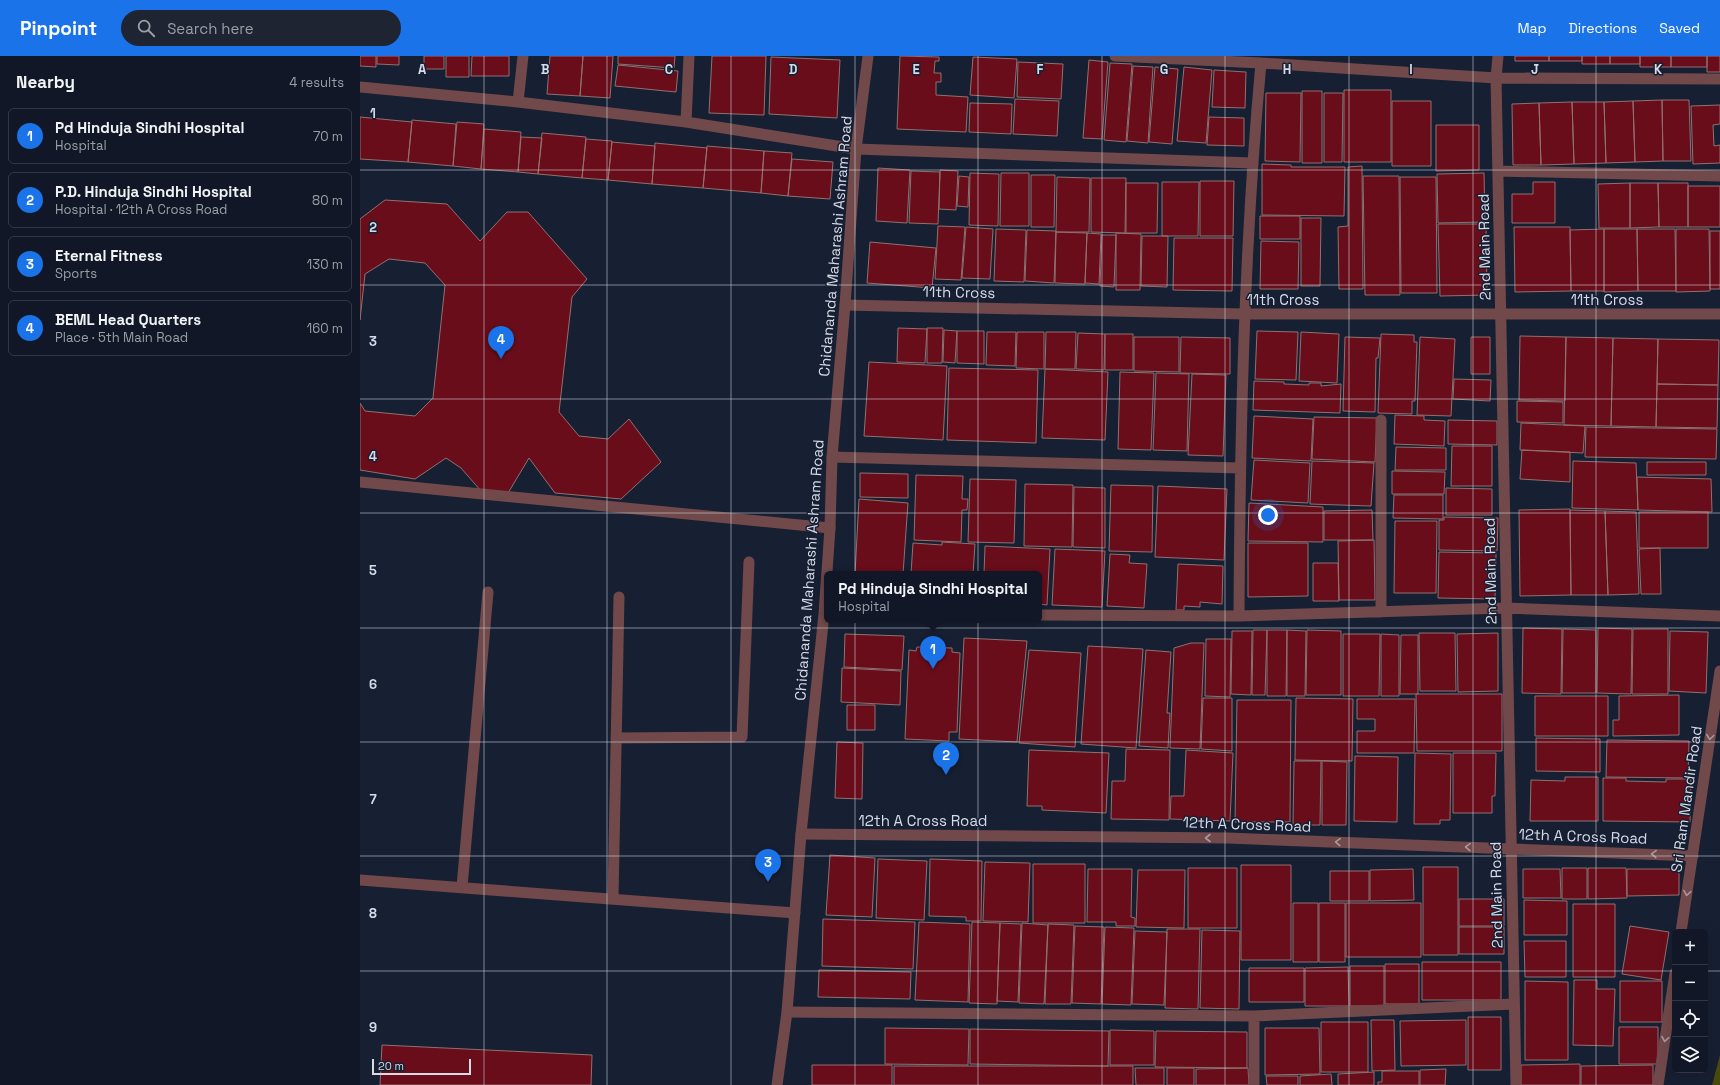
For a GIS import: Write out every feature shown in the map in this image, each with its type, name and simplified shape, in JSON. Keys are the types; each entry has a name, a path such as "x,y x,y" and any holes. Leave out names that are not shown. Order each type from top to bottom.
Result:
{"street":[{"path":"518,102 523,56"},
{"path":"686,122 688,56"},
{"name":"Chidananda Maharashi Ashram Road","path":"828,571 832,457 856,149 868,56"},
{"path":"1116,56 1261,63 1496,78 1720,78"},
{"name":"2nd Main Road","path":"1498,56 1496,78 1505,608 1516,1085"},
{"path":"1239,616 1240,468 1244,314 1252,163 1261,63"},
{"path":"360,87 518,102 686,122 856,149 1252,163"},
{"path":"1498,171 1720,176"},
{"name":"11th Cross","path":"845,305 1244,314 1720,314"},
{"path":"1381,420 1381,612"},
{"path":"832,457 1240,468"},
{"path":"360,482 830,528"},
{"path":"616,738 742,737 749,562"},
{"path":"462,887 488,592"},
{"path":"613,899 619,597"},
{"path":"1042,615 1239,616 1505,608 1720,616"},
{"name":"Chidananda Maharashi Ashram Road","path":"777,1085 787,1012 801,834 824,623"},
{"name":"Sri Ram Mandir Road","path":"1681,929 1720,671"},
{"name":"12th A Cross Road","path":"801,834 1228,838 1693,856"},
{"path":"360,880 795,912"},
{"path":"1658,1085 1672,993"},
{"path":"787,1012 1254,1016 1514,1004"},
{"path":"1254,1016 1254,1085"}],"shaded area":[{"path":"1720,1055 1720,1085 1712,1085"}],"building":[{"path":"360,56 376,56 376,67 360,66"},
{"path":"377,56 399,56 399,65 377,64"},
{"path":"424,56 444,56 444,69 424,69"},
{"path":"446,56 469,56 469,77 446,77"},
{"path":"472,56 509,56 509,76 471,76"},
{"path":"550,56 583,56 580,96 547,94"},
{"path":"583,56 613,56 610,98 580,96"},
{"path":"618,56 675,56 674,68 618,64"},
{"path":"712,56 766,56 764,115 709,113"},
{"path":"900,56 939,57 939,61 935,61 934,73 941,73 941,82 936,82 936,95 968,97 966,132 897,129"},
{"path":"1515,56 1549,56 1549,61 1515,61"},
{"path":"1549,56 1582,56 1582,61 1549,61"},
{"path":"1582,56 1610,56 1610,64 1582,64"},
{"path":"1610,56 1640,56 1640,64 1610,64"},
{"path":"1640,56 1671,56 1671,67 1640,67"},
{"path":"1671,56 1707,56 1707,67 1671,67"},
{"path":"1707,56 1720,56 1720,72 1707,72"},
{"path":"771,57 840,60 837,118 769,114"},
{"path":"973,57 1017,59 1014,98 970,95"},
{"path":"1089,60 1108,62 1102,139 1083,138"},
{"path":"1018,62 1063,64 1061,99 1017,97"},
{"path":"1110,63 1132,64 1126,142 1104,140"},
{"path":"618,65 678,71 676,92 615,86"},
{"path":"1133,66 1153,67 1148,143 1127,141"},
{"path":"1155,67 1178,69 1172,144 1149,142"},
{"path":"1184,67 1212,70 1206,143 1177,141"},
{"path":"1214,70 1246,72 1245,108 1212,107"},
{"path":"1344,90 1391,90 1391,162 1344,162"},
{"path":"1302,91 1322,91 1322,163 1302,163"},
{"path":"1266,93 1301,93 1300,162 1265,161"},
{"path":"1324,93 1343,93 1342,162 1324,162"},
{"path":"1015,99 1059,101 1057,136 1013,134"},
{"path":"1662,100 1689,100 1691,161 1663,161"},
{"path":"1662,100 1663,161 1635,162 1633,101"},
{"path":"1392,101 1431,101 1431,166 1392,166"},
{"path":"1633,101 1635,162 1606,163 1604,102"},
{"path":"1572,102 1604,102 1606,163 1574,164"},
{"path":"1572,102 1574,164 1541,165 1539,103"},
{"path":"970,103 1012,104 1011,134 969,132"},
{"path":"1539,103 1541,165 1513,165 1512,104"},
{"path":"1720,105 1720,124 1713,125 1714,146 1720,145 1720,163 1693,164 1691,106"},
{"path":"360,117 412,122 408,162 360,159"},
{"path":"1209,117 1244,118 1244,146 1207,145"},
{"path":"412,120 456,124 453,166 408,162"},
{"path":"457,122 484,124 481,169 453,166"},
{"path":"1436,125 1479,125 1479,170 1436,171"},
{"path":"484,129 521,132 518,172 481,169"},
{"path":"542,133 586,137 582,178 538,174"},
{"path":"521,137 542,138 538,174 518,172"},
{"path":"586,139 612,141 608,180 582,178"},
{"path":"612,142 655,146 652,184 608,180"},
{"path":"655,143 707,148 703,188 652,184"},
{"path":"707,146 764,151 761,193 703,188"},
{"path":"764,151 792,153 788,196 761,193"},
{"path":"792,159 833,162 830,199 788,196"},
{"path":"1262,164 1291,165 1291,167 1345,167 1344,216 1262,215"},
{"path":"1362,166 1363,289 1339,289 1338,227 1348,226 1348,167"},
{"path":"878,168 910,170 907,223 876,221"},
{"path":"940,170 958,171 956,210 939,209"},
{"path":"911,171 940,172 938,224 909,223"},
{"path":"970,173 999,174 998,226 969,225"},
{"path":"1001,173 1029,173 1029,226 1000,226"},
{"path":"1484,173 1485,222 1438,223 1437,174"},
{"path":"1031,175 1055,175 1054,227 1031,227"},
{"path":"959,176 969,177 968,207 957,206"},
{"path":"1363,176 1399,176 1400,295 1365,295"},
{"path":"1057,177 1090,178 1089,232 1056,232"},
{"path":"1400,177 1436,177 1437,293 1401,293"},
{"path":"1091,178 1126,178 1125,233 1091,232"},
{"path":"1200,181 1234,181 1233,236 1200,236"},
{"path":"1162,182 1199,182 1198,236 1162,236"},
{"path":"1533,182 1555,182 1555,223 1512,223 1512,194 1533,194"},
{"path":"1126,183 1158,183 1157,233 1126,233"},
{"path":"1630,183 1658,183 1659,227 1630,228"},
{"path":"1630,183 1630,228 1599,228 1598,184"},
{"path":"1658,183 1688,183 1688,227 1659,227"},
{"path":"1688,186 1720,186 1720,227 1688,227"},
{"path":"385,200 447,204 480,241 507,212 528,212 587,279 572,297 559,412 579,436 608,439 629,419 661,462 621,499 555,493 529,458 508,493 481,491 461,468 446,458 415,479 360,470 360,403 365,411 415,416 433,398 445,285 425,263 389,259 365,274 360,320 360,219"},
{"path":"1260,216 1300,216 1300,239 1260,239"},
{"path":"1301,218 1321,218 1320,286 1301,286"},
{"path":"1438,224 1486,224 1487,295 1440,296"},
{"path":"938,226 965,227 961,280 935,279"},
{"path":"966,227 993,229 990,279 962,278"},
{"path":"1514,227 1570,227 1571,291 1515,292"},
{"path":"996,229 1026,230 1024,282 994,281"},
{"path":"1604,229 1637,229 1638,291 1604,292"},
{"path":"1604,229 1604,291 1571,291 1570,230"},
{"path":"1637,229 1675,229 1676,291 1638,291"},
{"path":"1676,229 1709,229 1710,291 1676,292"},
{"path":"1027,230 1056,231 1054,283 1025,281"},
{"path":"1710,231 1720,231 1720,289 1710,289"},
{"path":"1056,232 1087,233 1085,284 1055,283"},
{"path":"1087,233 1101,234 1099,284 1085,283"},
{"path":"1116,233 1141,234 1140,290 1116,290"},
{"path":"1102,235 1116,235 1114,287 1100,286"},
{"path":"1142,236 1168,236 1167,287 1141,286"},
{"path":"1174,238 1233,238 1232,291 1173,290"},
{"path":"1261,241 1299,242 1298,289 1260,289"},
{"path":"870,242 936,248 932,288 867,283"},
{"path":"898,328 927,329 925,363 897,362"},
{"path":"927,328 943,328 942,363 927,363"},
{"path":"944,330 957,331 955,363 943,362"},
{"path":"957,331 984,331 984,364 957,363"},
{"path":"1257,331 1298,332 1296,380 1255,379"},
{"path":"987,332 1016,332 1015,366 986,365"},
{"path":"1017,332 1044,332 1044,369 1016,368"},
{"path":"1046,332 1076,332 1075,369 1045,369"},
{"path":"1301,332 1339,334 1337,383 1299,381"},
{"path":"1078,333 1105,334 1104,370 1076,369"},
{"path":"1105,334 1133,334 1133,370 1105,370"},
{"path":"1381,334 1414,335 1414,342 1417,342 1415,401 1412,401 1412,414 1378,413"},
{"path":"1520,336 1566,337 1565,401 1519,400"},
{"path":"1134,337 1179,337 1179,372 1134,371"},
{"path":"1181,337 1230,338 1230,374 1180,373"},
{"path":"1345,337 1380,338 1378,358 1376,358 1375,412 1343,411"},
{"path":"1420,337 1455,339 1451,416 1417,415"},
{"path":"1471,337 1490,337 1490,374 1471,374"},
{"path":"1566,337 1613,338 1611,426 1564,425"},
{"path":"1613,338 1658,339 1656,427 1611,426"},
{"path":"1658,339 1719,340 1718,385 1657,384"},
{"path":"869,362 947,366 943,440 864,436"},
{"path":"949,368 1038,370 1036,443 947,440"},
{"path":"1045,369 1108,372 1105,440 1042,438"},
{"path":"1120,372 1154,373 1151,450 1118,449"},
{"path":"1156,373 1189,374 1187,451 1153,450"},
{"path":"1192,374 1226,375 1223,456 1188,455"},
{"path":"1454,379 1491,380 1490,401 1453,399"},
{"path":"1254,381 1309,385 1309,383 1321,383 1321,386 1341,384 1340,413 1253,410"},
{"path":"1657,384 1718,385 1717,428 1656,427"},
{"path":"1517,401 1563,402 1563,423 1517,422"},
{"path":"1395,415 1424,416 1424,420 1445,421 1444,446 1394,444"},
{"path":"1254,416 1313,419 1311,461 1252,458"},
{"path":"1314,417 1377,418 1375,462 1312,459"},
{"path":"1448,420 1497,421 1497,445 1448,444"},
{"path":"1521,423 1585,426 1583,453 1520,450"},
{"path":"1586,427 1717,429 1716,459 1585,457"},
{"path":"1452,446 1492,446 1492,486 1451,486"},
{"path":"1396,447 1446,448 1446,470 1395,470"},
{"path":"1522,450 1570,452 1570,482 1520,479"},
{"path":"1254,460 1310,463 1308,503 1251,500"},
{"path":"1312,461 1374,463 1371,506 1310,504"},
{"path":"1573,461 1636,463 1638,510 1572,508"},
{"path":"1647,462 1706,462 1706,475 1647,475"},
{"path":"1392,471 1445,472 1444,494 1392,494"},
{"path":"860,473 908,474 908,498 860,497"},
{"path":"916,475 963,476 962,499 968,499 967,510 962,510 961,542 914,540"},
{"path":"1637,477 1711,479 1712,512 1638,510"},
{"path":"970,479 1016,480 1014,543 968,542"},
{"path":"1025,484 1073,485 1072,547 1024,546"},
{"path":"1111,485 1153,486 1152,552 1109,551"},
{"path":"1158,486 1227,489 1224,560 1155,557"},
{"path":"1074,487 1105,488 1105,548 1073,547"},
{"path":"1446,488 1492,489 1492,515 1446,515"},
{"path":"1394,495 1443,495 1443,519 1393,518"},
{"path":"859,499 908,503 903,571 855,571"},
{"path":"1249,503 1323,507 1323,542 1248,541"},
{"path":"1570,509 1571,595 1520,596 1519,510"},
{"path":"1372,510 1373,540 1324,540 1324,511"},
{"path":"1570,510 1605,511 1608,595 1571,595"},
{"path":"1605,511 1636,512 1639,594 1608,595"},
{"path":"1639,512 1708,512 1708,548 1639,548"},
{"path":"1444,517 1498,518 1497,551 1439,550 1439,520 1444,520"},
{"path":"1395,521 1437,521 1436,593 1394,593"},
{"path":"1374,540 1375,600 1339,600 1338,541"},
{"path":"942,542 975,544 973,571 911,571 913,543 942,545"},
{"path":"1248,543 1308,543 1308,596 1248,597"},
{"path":"985,546 1050,549 1047,605 1042,604 1042,571 984,571"},
{"path":"1660,548 1661,594 1641,594 1639,549"},
{"path":"1055,549 1105,551 1102,607 1052,605"},
{"path":"1439,552 1496,553 1495,599 1438,598"},
{"path":"1110,554 1130,555 1129,563 1147,564 1144,608 1107,606"},
{"path":"1313,563 1338,563 1339,601 1313,601"},
{"path":"1178,564 1223,566 1222,604 1200,602 1200,607 1184,606 1184,610 1176,610"},
{"path":"1523,628 1562,629 1561,694 1522,693"},
{"path":"1598,628 1632,629 1631,694 1597,693"},
{"path":"1563,629 1596,630 1596,693 1562,693"},
{"path":"1633,629 1668,629 1668,694 1632,694"},
{"path":"1253,630 1267,630 1265,695 1252,695"},
{"path":"1267,630 1287,630 1286,696 1267,696"},
{"path":"1287,630 1306,631 1305,696 1287,696"},
{"path":"1307,630 1341,631 1341,695 1306,695"},
{"path":"1232,631 1252,631 1251,695 1231,694"},
{"path":"1670,631 1708,632 1706,693 1669,691"},
{"path":"1419,633 1455,633 1456,691 1420,691"},
{"path":"1498,633 1498,691 1458,692 1457,634"},
{"path":"845,634 904,636 902,670 844,667"},
{"path":"1343,634 1380,634 1379,696 1343,696"},
{"path":"1381,634 1399,635 1399,696 1381,696"},
{"path":"1401,635 1418,635 1418,694 1400,694"},
{"path":"964,638 1027,641 1017,742 959,739"},
{"path":"1206,639 1231,639 1230,697 1205,696"},
{"path":"1191,643 1204,643 1200,749 1170,748 1174,648"},
{"path":"1088,646 1143,649 1136,748 1081,744"},
{"path":"917,647 952,648 952,652 960,653 957,732 949,732 949,741 905,739 909,650 916,651"},
{"path":"1029,650 1081,653 1075,747 1019,743"},
{"path":"1146,650 1171,652 1167,713 1170,713 1168,748 1139,746"},
{"path":"842,668 901,671 900,705 841,702"},
{"path":"1416,694 1502,694 1502,751 1417,751"},
{"path":"1679,695 1679,735 1613,736 1613,720 1619,720 1619,696"},
{"path":"1535,696 1608,696 1608,736 1535,736"},
{"path":"1203,698 1232,698 1232,751 1201,749"},
{"path":"1296,698 1353,699 1352,761 1295,760"},
{"path":"1357,699 1415,699 1414,753 1357,753 1357,731 1375,731 1375,719 1357,719"},
{"path":"1237,700 1291,700 1290,822 1235,822"},
{"path":"847,705 875,705 875,730 847,730"},
{"path":"1536,738 1600,739 1600,772 1536,771"},
{"path":"1607,740 1689,741 1688,778 1606,777"},
{"path":"837,742 863,743 862,799 835,798"},
{"path":"1126,749 1170,750 1169,820 1111,819 1112,781 1125,781"},
{"path":"1029,750 1109,753 1106,813 1042,810 1042,806 1027,806"},
{"path":"1186,750 1233,753 1230,821 1170,819 1171,796 1184,796"},
{"path":"1415,753 1451,754 1450,820 1440,820 1440,824 1414,824"},
{"path":"1453,753 1496,753 1495,796 1492,796 1492,813 1453,813"},
{"path":"1355,756 1398,757 1397,822 1354,821"},
{"path":"1294,761 1321,761 1320,825 1293,825"},
{"path":"1322,761 1347,762 1346,825 1322,825"},
{"path":"1565,777 1598,777 1598,821 1530,821 1531,780 1565,781"},
{"path":"1603,778 1626,778 1626,781 1666,782 1666,779 1691,779 1690,822 1603,821"},
{"path":"830,855 875,858 872,917 826,915"},
{"path":"878,859 927,861 924,920 876,918"},
{"path":"930,859 982,861 981,921 966,921 966,917 929,916"},
{"path":"985,862 1030,863 1028,922 983,921"},
{"path":"1033,864 1085,864 1085,923 1033,923"},
{"path":"1241,865 1291,865 1291,960 1241,960"},
{"path":"1423,867 1458,867 1458,955 1423,955"},
{"path":"1188,868 1237,868 1237,928 1188,928"},
{"path":"1562,868 1587,868 1587,899 1562,899"},
{"path":"1588,868 1626,868 1627,898 1588,899"},
{"path":"1088,869 1132,869 1131,917 1135,918 1135,926 1116,926 1116,922 1087,922"},
{"path":"1413,869 1414,900 1370,901 1370,870"},
{"path":"1523,869 1560,869 1561,898 1523,898"},
{"path":"1627,869 1679,869 1679,895 1627,896"},
{"path":"1138,870 1185,870 1184,928 1136,927"},
{"path":"1330,871 1369,871 1369,901 1330,901"},
{"path":"1459,899 1504,899 1504,926 1459,926"},
{"path":"1524,900 1567,901 1567,935 1524,935"},
{"path":"1293,903 1318,903 1318,962 1293,962"},
{"path":"1319,903 1345,903 1345,962 1319,962"},
{"path":"1346,903 1421,903 1421,957 1346,957"},
{"path":"1573,904 1615,904 1615,977 1573,977"},
{"path":"823,919 915,922 913,969 822,966"},
{"path":"919,922 970,924 968,1002 915,1000"},
{"path":"972,922 1000,923 997,1004 969,1003"},
{"path":"1000,923 1021,924 1018,1002 997,1001"},
{"path":"1022,923 1048,925 1044,1004 1019,1003"},
{"path":"1048,924 1074,925 1071,1004 1045,1004"},
{"path":"1075,926 1104,927 1101,1004 1072,1003"},
{"path":"1630,926 1669,932 1661,980 1622,974"},
{"path":"1105,927 1134,928 1131,1005 1102,1004"},
{"path":"1459,927 1504,927 1504,954 1459,954"},
{"path":"1167,929 1200,929 1198,1009 1165,1008"},
{"path":"1202,930 1240,931 1239,1009 1200,1008"},
{"path":"1135,931 1167,932 1164,1005 1132,1004"},
{"path":"1524,941 1566,941 1566,977 1525,977"},
{"path":"1422,962 1501,962 1501,1000 1422,1000"},
{"path":"1385,964 1419,964 1419,1004 1385,1004"},
{"path":"1350,966 1384,966 1384,1006 1350,1006"},
{"path":"1348,967 1349,1006 1305,1006 1305,968"},
{"path":"1249,968 1304,968 1304,1002 1249,1002"},
{"path":"819,970 911,972 910,999 818,997"},
{"path":"1574,980 1597,980 1597,989 1615,989 1613,1046 1573,1045"},
{"path":"1525,981 1568,982 1568,1060 1525,1060"},
{"path":"1620,981 1662,981 1662,1022 1620,1022"},
{"path":"1468,1017 1501,1017 1501,1070 1468,1070"},
{"path":"1371,1020 1394,1020 1395,1070 1372,1071"},
{"path":"1466,1020 1466,1065 1401,1066 1400,1021"},
{"path":"1321,1022 1368,1022 1368,1072 1321,1072"},
{"path":"1619,1027 1658,1027 1658,1064 1619,1064"},
{"path":"885,1028 969,1029 968,1065 885,1064"},
{"path":"1265,1028 1319,1028 1320,1074 1265,1075"},
{"path":"970,1029 1109,1031 1108,1066 970,1064"},
{"path":"1110,1030 1154,1031 1154,1065 1110,1065"},
{"path":"1156,1031 1247,1032 1247,1068 1155,1067"},
{"path":"382,1045 592,1055 591,1085 380,1085"},
{"path":"1580,1064 1580,1085 1521,1085 1521,1065"},
{"path":"812,1065 892,1065 892,1085 812,1085"},
{"path":"1653,1065 1653,1085 1581,1085 1581,1066"},
{"path":"894,1066 1133,1066 1133,1085 894,1085"},
{"path":"1135,1068 1164,1068 1164,1085 1136,1085"},
{"path":"1167,1068 1194,1068 1194,1085 1167,1085"},
{"path":"1248,1068 1249,1085 1196,1085 1196,1069"},
{"path":"1446,1069 1445,1085 1420,1085 1420,1070"},
{"path":"1382,1071 1419,1071 1419,1085 1378,1085 1378,1082 1382,1082"},
{"path":"1374,1072 1374,1085 1338,1085 1338,1074"},
{"path":"1331,1074 1332,1085 1300,1085 1300,1076"},
{"path":"1266,1076 1298,1076 1298,1085 1267,1085"}],"place":[{"name":"BEML Head Quarters","path":"501,359"},
{"name":"Pd Hinduja Sindhi Hospital","path":"933,669"},
{"name":"P.D. Hinduja Sindhi Hospital","path":"946,775"},
{"name":"Eternal Fitness","path":"768,882"}]}
